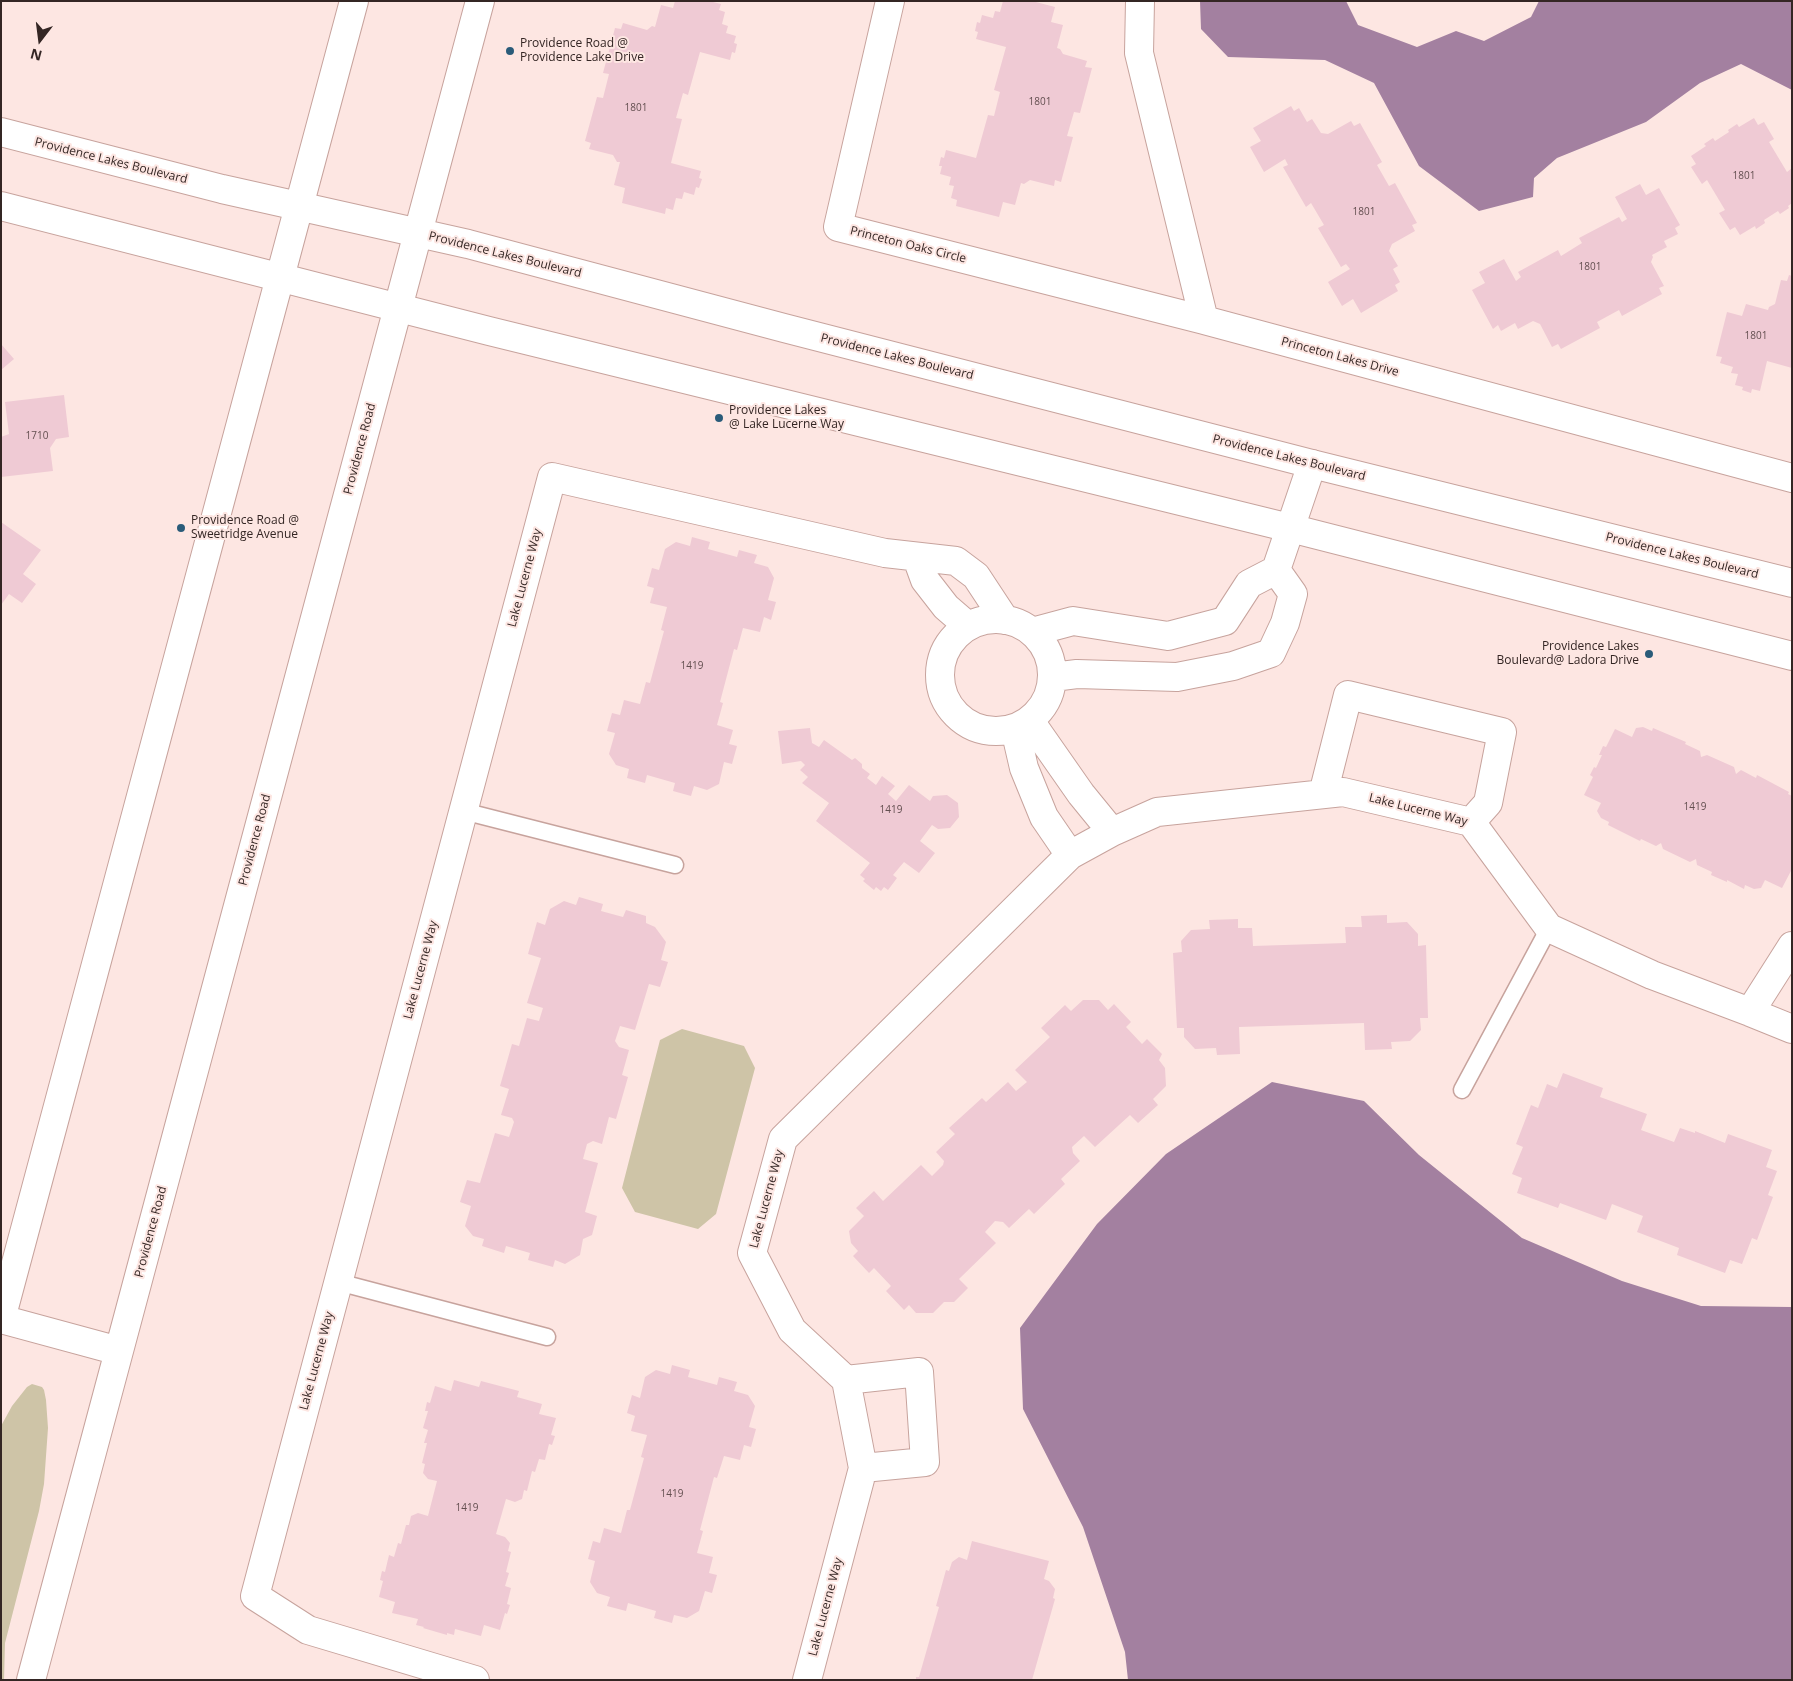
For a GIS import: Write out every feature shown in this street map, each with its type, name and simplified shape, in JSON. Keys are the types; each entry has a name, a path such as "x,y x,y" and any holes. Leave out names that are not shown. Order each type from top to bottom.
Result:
{"street":[{"path":"119,1351 1,1319 354,1"},
{"name":"Providence Road","path":"31,1680 480,1"},
{"name":"Princeton Oaks Circle","path":"890,1 838,227 1204,320"},
{"path":"1140,1 1139,53 1204,320"},
{"name":"Providence Lakes Boulevard","path":"1,132 199,183 507,254 784,328 1312,464 1792,583"},
{"path":"1,206 398,308 1290,528 1792,656"},
{"name":"Princeton Lakes Drive","path":"1204,320 1792,478"},
{"path":"1032,632 1073,621 1168,636 1225,621 1248,584 1276,570 1312,464"},
{"name":"Lake Lucerne Way","path":"474,1680 308,1630 255,1596 552,477 885,553 956,561 976,576 1005,620"},
{"path":"918,558 925,580 946,606 968,626"},
{"path":"1053,677 1077,674 1177,676 1233,666 1271,652 1285,623 1293,594 1276,570"},
{"path":"984,620 1005,620 1018,623 1032,632 1044,644 1051,660 1053,677 1050,694 1042,709 1022,725 996,732 978,729 962,720 949,706 941,690 940,671 944,654 954,638 968,626 984,620"},
{"path":"1324,794 1348,695 1502,732 1488,803 1471,822"},
{"path":"1022,725 1112,832"},
{"path":"1022,725 1024,768 1044,817 1070,856"},
{"name":"Lake Lucerne Way","path":"807,1680 863,1468 846,1380 792,1330 752,1253 783,1139 1070,856 1112,832 1157,812 1343,792 1471,822 1549,928 1652,975 1792,1029"},
{"path":"1750,1012 1792,946"},
{"path":"846,1380 919,1372 925,1462 863,1468"}],"lane":[{"path":"463,811 675,865"},
{"path":"1462,1090 1549,928"},
{"path":"338,1282 547,1336"}],"shaded area":[{"path":"1200,1 1346,1 1358,25 1417,47 1456,31 1484,41 1531,17 1539,1 1792,1 1792,90 1741,64 1700,83 1646,122 1557,158 1534,178 1533,197 1479,211 1419,166 1374,83 1325,60 1228,57 1201,29"},
{"path":"682,1029 744,1046 755,1068 716,1214 698,1229 635,1212 622,1188 660,1040"},
{"path":"1272,1082 1364,1101 1419,1155 1522,1238 1622,1281 1701,1306 1792,1307 1792,1680 1128,1680 1125,1652 1083,1527 1023,1409 1020,1328 1097,1224 1166,1154"},
{"path":"32,1384 42,1387 46,1400 48,1428 44,1484 39,1511 5,1643 4,1680 1,1680 1,1426 12,1406 27,1387"}],"building":[{"path":"675,1 709,1 721,4 719,10 725,12 722,24 728,26 726,33 736,36 734,43 737,44 735,53 732,52 730,60 700,52 688,95 683,93 676,118 682,119 671,163 701,171 699,178 702,179 699,188 696,187 694,195 684,192 682,199 676,198 673,210 666,208 665,214 622,203 625,188 614,185 620,162 617,162 613,155 589,149 591,143 585,141 597,97 603,98 609,74 603,73 615,28 621,29 623,23 647,30 652,26 655,27 661,5 673,8"},
{"path":"1003,1 1032,1 1055,7 1051,22 1063,25 1057,48 1063,54 1087,61 1085,67 1092,68 1080,113 1074,112 1067,136 1073,137 1061,182 1055,180 1054,186 1030,180 1024,184 1021,183 1015,205 1003,202 999,217 956,206 957,200 951,198 954,186 949,185 951,177 940,174 942,166 939,166 941,157 944,158 946,150 976,158 988,115 994,116 1000,92 994,90 1006,47 976,39 978,32 975,31 977,22 980,23 982,15 993,18 995,11 1000,12"},
{"path":"1291,106 1294,111 1299,108 1307,122 1312,119 1321,133 1328,134 1351,121 1354,126 1360,123 1382,162 1377,165 1389,186 1395,183 1417,223 1412,225 1415,231 1392,244 1389,251 1398,266 1393,269 1400,282 1395,285 1398,291 1361,313 1353,299 1342,306 1328,282 1350,269 1346,264 1341,267 1318,228 1324,225 1311,203 1306,207 1283,167 1288,165 1285,159 1264,172 1250,147 1261,141 1253,128"},
{"path":"1754,118 1758,125 1764,122 1774,139 1769,142 1787,172 1792,168 1792,203 1788,206 1789,208 1780,214 1778,211 1764,220 1765,223 1756,229 1755,226 1740,235 1735,227 1730,230 1719,213 1725,210 1707,180 1702,184 1691,167 1696,164 1691,156 1706,146 1704,144 1713,138 1715,141 1737,124 1739,127"},
{"path":"1640,184 1646,195 1659,188 1680,225 1675,228 1678,234 1664,241 1667,247 1652,255 1651,262 1664,286 1659,288 1662,294 1622,316 1619,310 1597,322 1600,328 1561,349 1558,344 1552,347 1540,324 1533,321 1518,329 1515,323 1501,331 1498,325 1493,329 1472,290 1485,283 1479,272 1504,259 1516,281 1521,277 1518,272 1558,250 1561,256 1582,243 1579,238 1619,217 1622,222 1627,219 1615,197"},
{"path":"1789,275 1792,276 1792,368 1767,361 1760,391 1752,389 1751,393 1742,390 1743,387 1735,385 1738,374 1731,373 1733,367 1720,363 1722,357 1716,356 1727,312 1742,316 1746,304 1768,310 1769,307 1775,304 1781,280 1787,281"},
{"path":"1,344 14,359 1,370"},
{"path":"64,395 69,437 56,439 50,448 53,471 1,477 1,437 9,434 5,402"},
{"path":"1,522 41,550 23,574 36,584 22,603 9,594 1,605"},
{"path":"692,537 710,542 708,549 737,557 739,550 757,555 754,563 768,567 774,578 768,600 776,602 771,620 764,617 760,632 743,628 737,650 734,649 720,702 723,703 717,725 733,730 729,744 737,746 732,764 724,762 719,784 707,790 694,786 691,796 673,791 675,783 647,775 645,783 627,778 629,769 616,765 609,754 615,733 607,731 612,713 620,715 624,700 640,704 646,682 650,683 664,631 661,630 667,607 650,603 654,588 647,586 652,568 659,570 665,549 676,542 690,546"},
{"path":"1643,727 1652,731 1653,728 1686,742 1685,744 1700,751 1701,757 1707,755 1734,767 1736,774 1741,770 1756,778 1757,775 1789,792 1788,794 1792,796 1792,869 1782,888 1765,880 1761,888 1754,889 1745,885 1744,889 1727,880 1727,882 1711,875 1712,872 1697,865 1696,859 1690,862 1663,849 1661,843 1656,846 1641,839 1640,841 1608,825 1609,822 1601,818 1597,811 1601,803 1584,795 1593,777 1590,775 1594,767 1596,768 1602,755 1599,755 1603,746 1606,747 1615,729 1632,737 1636,728"},
{"path":"810,728 812,743 819,747 824,740 852,760 855,758 862,764 862,768 870,774 867,778 876,785 882,776 895,786 888,794 896,801 909,785 930,801 933,796 947,795 958,803 959,817 950,828 938,829 932,825 920,841 935,853 919,873 904,862 893,875 897,878 888,890 884,887 881,891 876,887 874,890 863,881 865,879 860,875 870,863 816,821 829,803 802,783 808,777 800,770 805,765 801,761 782,764 778,731"},
{"path":"579,897 603,904 601,911 623,917 626,910 646,916 646,923 655,927 666,942 661,960 668,962 660,987 649,984 635,1030 620,1026 615,1041 619,1047 629,1050 622,1075 628,1077 616,1119 609,1117 602,1144 593,1141 587,1144 583,1159 598,1163 585,1212 597,1216 592,1235 583,1239 580,1255 565,1264 555,1260 553,1267 528,1260 530,1253 506,1246 504,1253 482,1246 484,1239 473,1236 465,1226 471,1206 460,1202 467,1180 480,1183 495,1133 509,1137 514,1122 512,1118 501,1115 509,1089 500,1086 512,1044 519,1046 527,1018 539,1021 543,1008 527,1003 541,958 528,954 537,922 545,925 550,909 564,901 576,905"},
{"path":"1387,915 1387,923 1407,922 1418,934 1418,946 1426,945 1428,1018 1420,1018 1421,1030 1410,1041 1391,1042 1392,1049 1365,1050 1364,1023 1239,1027 1240,1054 1217,1055 1216,1048 1195,1049 1184,1037 1184,1028 1177,1028 1173,953 1182,952 1181,941 1191,930 1210,929 1209,920 1238,919 1238,928 1252,928 1253,946 1346,943 1345,927 1362,927 1361,916"},
{"path":"1083,1000 1099,1000 1108,1010 1114,1004 1131,1022 1126,1027 1142,1044 1147,1039 1162,1054 1159,1060 1165,1068 1166,1086 1153,1099 1158,1105 1138,1123 1130,1115 1095,1147 1084,1136 1072,1147 1073,1153 1080,1161 1061,1179 1065,1184 1034,1214 1029,1209 1009,1228 1003,1222 995,1221 985,1232 996,1243 959,1279 968,1288 954,1302 944,1302 933,1313 916,1313 909,1305 904,1310 886,1291 891,1286 874,1268 869,1273 853,1256 858,1251 851,1243 849,1231 864,1216 856,1208 874,1191 883,1201 921,1165 932,1176 943,1165 944,1161 936,1152 955,1134 949,1128 982,1098 986,1102 1008,1082 1016,1091 1027,1082 1015,1070 1050,1037 1041,1028 1065,1005 1071,1011"},
{"path":"1563,1073 1603,1088 1600,1097 1647,1114 1641,1130 1674,1142 1680,1128 1695,1133 1695,1131 1725,1143 1728,1134 1772,1150 1766,1167 1777,1171 1768,1195 1773,1197 1757,1240 1752,1238 1742,1264 1730,1260 1725,1273 1677,1255 1679,1248 1637,1232 1643,1216 1612,1204 1606,1220 1560,1203 1558,1208 1517,1193 1522,1178 1512,1174 1523,1147 1516,1144 1531,1105 1538,1108 1547,1084 1557,1088"},
{"path":"672,1365 690,1370 688,1377 717,1385 719,1377 737,1382 734,1391 748,1395 755,1406 749,1427 756,1429 751,1447 744,1445 740,1460 724,1456 717,1478 714,1477 700,1530 703,1531 697,1553 713,1557 709,1573 717,1575 712,1593 705,1591 699,1611 687,1618 674,1615 672,1623 654,1618 656,1611 628,1603 626,1611 607,1606 610,1597 597,1593 590,1582 595,1561 588,1559 593,1541 600,1543 604,1528 621,1533 627,1510 630,1510 644,1458 641,1457 647,1435 631,1431 635,1416 627,1413 632,1395 640,1398 645,1377 656,1370 670,1374"},
{"path":"454,1380 479,1387 481,1381 519,1391 517,1397 542,1404 539,1414 556,1418 551,1435 555,1436 552,1445 549,1444 545,1460 539,1459 535,1472 532,1471 527,1491 524,1490 522,1499 515,1502 506,1499 496,1534 505,1537 510,1543 508,1551 511,1552 506,1572 509,1573 505,1586 511,1588 507,1604 510,1605 507,1614 505,1613 500,1630 484,1625 481,1636 455,1629 454,1635 447,1633 447,1635 423,1628 416,1625 418,1619 392,1613 395,1602 379,1597 383,1581 380,1580 382,1571 385,1572 389,1555 394,1557 398,1543 401,1544 406,1525 409,1525 411,1516 418,1513 428,1516 437,1481 428,1479 423,1473 425,1464 422,1463 427,1443 424,1443 428,1430 423,1428 428,1411 425,1411 427,1402 430,1403 435,1386 451,1391"},
{"path":"972,1541 1049,1561 1044,1579 1049,1581 1055,1589 1053,1598 1055,1599 1032,1680 916,1680 916,1677 919,1677 939,1607 936,1606 946,1570 949,1571 952,1562 959,1557 967,1560"}],"place":[{"name":"Providence Road @ Providence Lake Drive","path":"510,51"},
{"name":"Providence Lakes @ Lake Lucerne Way","path":"719,418"},
{"name":"Providence Road @ Sweetridge Avenue","path":"181,528"},
{"name":"Providence Lakes Boulevard@ Ladora Drive","path":"1649,654"}]}
